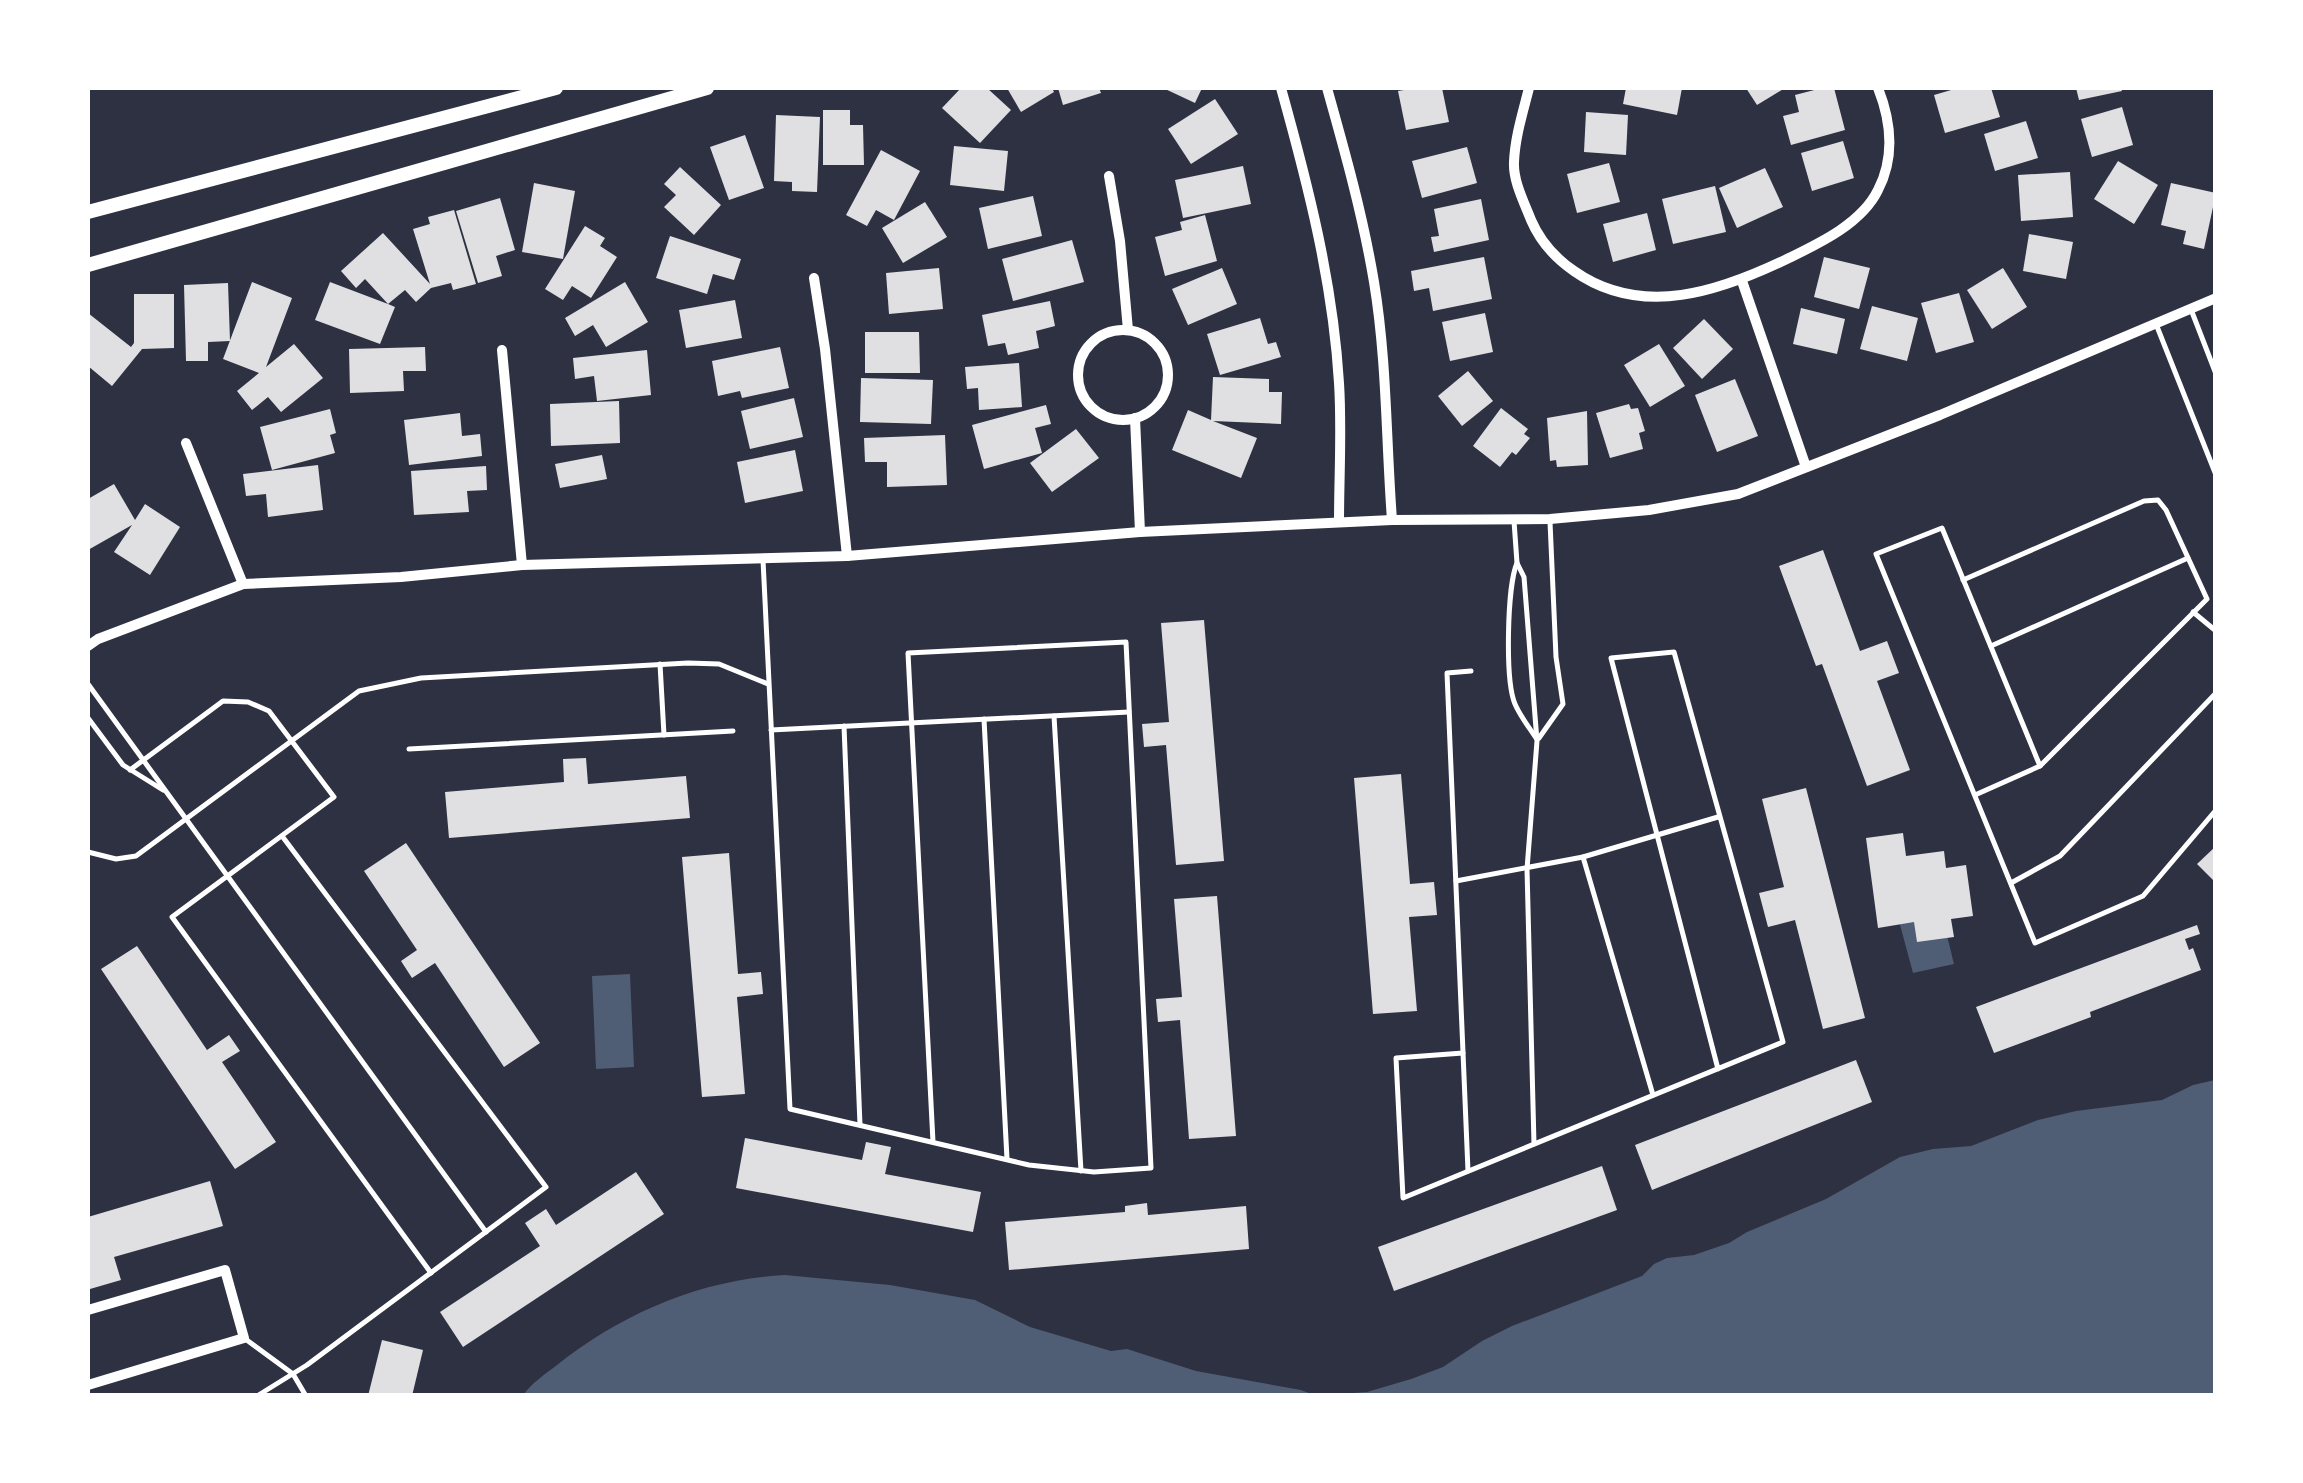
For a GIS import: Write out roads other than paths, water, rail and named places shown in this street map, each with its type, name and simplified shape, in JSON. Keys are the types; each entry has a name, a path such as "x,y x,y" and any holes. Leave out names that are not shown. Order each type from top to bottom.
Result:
{"main road":[{"path":"88,212 556,88"},
{"path":"88,265 707,88"}],"street":[{"path":"1281,88 1324,257 1334,325 1339,385 1339,522"},
{"path":"1327,88 1358,198 1374,284 1383,353 1392,520"},
{"path":"1529,88 1514,166 1536,232 1557,258 1581,276 1620,295 1663,298 1742,281 1848,225 1878,192 1890,156 1890,130 1878,88"},
{"path":"1108,176 1120,241 1128,330"},
{"path":"814,278 847,556"},
{"path":"1742,281 1806,467"},
{"path":"88,646 243,584 401,577 522,565 847,556 1140,532 1392,520 1550,519 1649,510 1738,494 1940,415 2216,298"},
{"path":"1128,330 1148,337 1159,347 1168,376 1159,402 1135,418 1106,416 1094,408 1079,384 1083,355 1104,334 1128,330"},
{"path":"502,350 522,565"},
{"path":"1135,418 1140,532"},
{"path":"186,443 243,584"},
{"path":"88,1310 225,1270 244,1338 88,1385"}],"lane":[{"path":"2190,309 2216,374"},
{"path":"2156,324 2216,475"},
{"path":"1964,580 2144,502 2158,500 2207,598 2040,766 1975,795"},
{"path":"1514,518 1517,563 1524,577 1537,740 1526,869 1534,1144"},
{"path":"1537,740 1562,704 1550,519"},
{"path":"2040,766 1942,528 1876,554 2035,942 2144,896 2216,810"},
{"path":"763,558 790,1108 1007,1160 1081,1170 1151,1168 1126,642 908,653 933,1142"},
{"path":"1990,646 2188,558"},
{"path":"1517,563 1511,578 1509,652 1513,701 1537,740"},
{"path":"2194,612 2216,631"},
{"path":"1463,1053 1396,1058 1404,1198 1468,1171 1718,1069 1783,1042 1674,652 1611,658 1718,1069"},
{"path":"88,852 116,860 136,856 359,691 389,682 660,664 719,664 769,684"},
{"path":"660,664 664,736"},
{"path":"1468,1171 1447,673 1471,671"},
{"path":"88,684 486,1232"},
{"path":"2011,884 2072,845 2216,693"},
{"path":"130,770 223,701 248,702 268,710 334,798 172,917 430,1273"},
{"path":"771,730 1129,712"},
{"path":"1054,716 1081,1170"},
{"path":"88,718 124,765 166,792"},
{"path":"984,719 1007,1160"},
{"path":"844,726 860,1125"},
{"path":"408,749 733,731"},
{"path":"1456,881 1583,857 1718,817"},
{"path":"257,1396 293,1374 546,1187 282,836"},
{"path":"1583,857 1653,1095"},
{"path":"244,1338 293,1374 306,1396"}],"water":[{"path":"1938,899 1954,964 1913,973 1896,910"},
{"path":"630,974 634,1067 596,1069 592,976"},
{"path":"2215,1080 2215,1395 1322,1395 1367,1392 1443,1367 1512,1326 1642,1276 1667,1258 1694,1255 1729,1243 1826,1199 1900,1157 1971,1146 2038,1120 2076,1111 2162,1100 2193,1085"},
{"path":"785,1275 890,1285 975,1300 1030,1327 1111,1351 1127,1349 1196,1371 1314,1395 523,1395 582,1346 664,1302 724,1283"}]}
